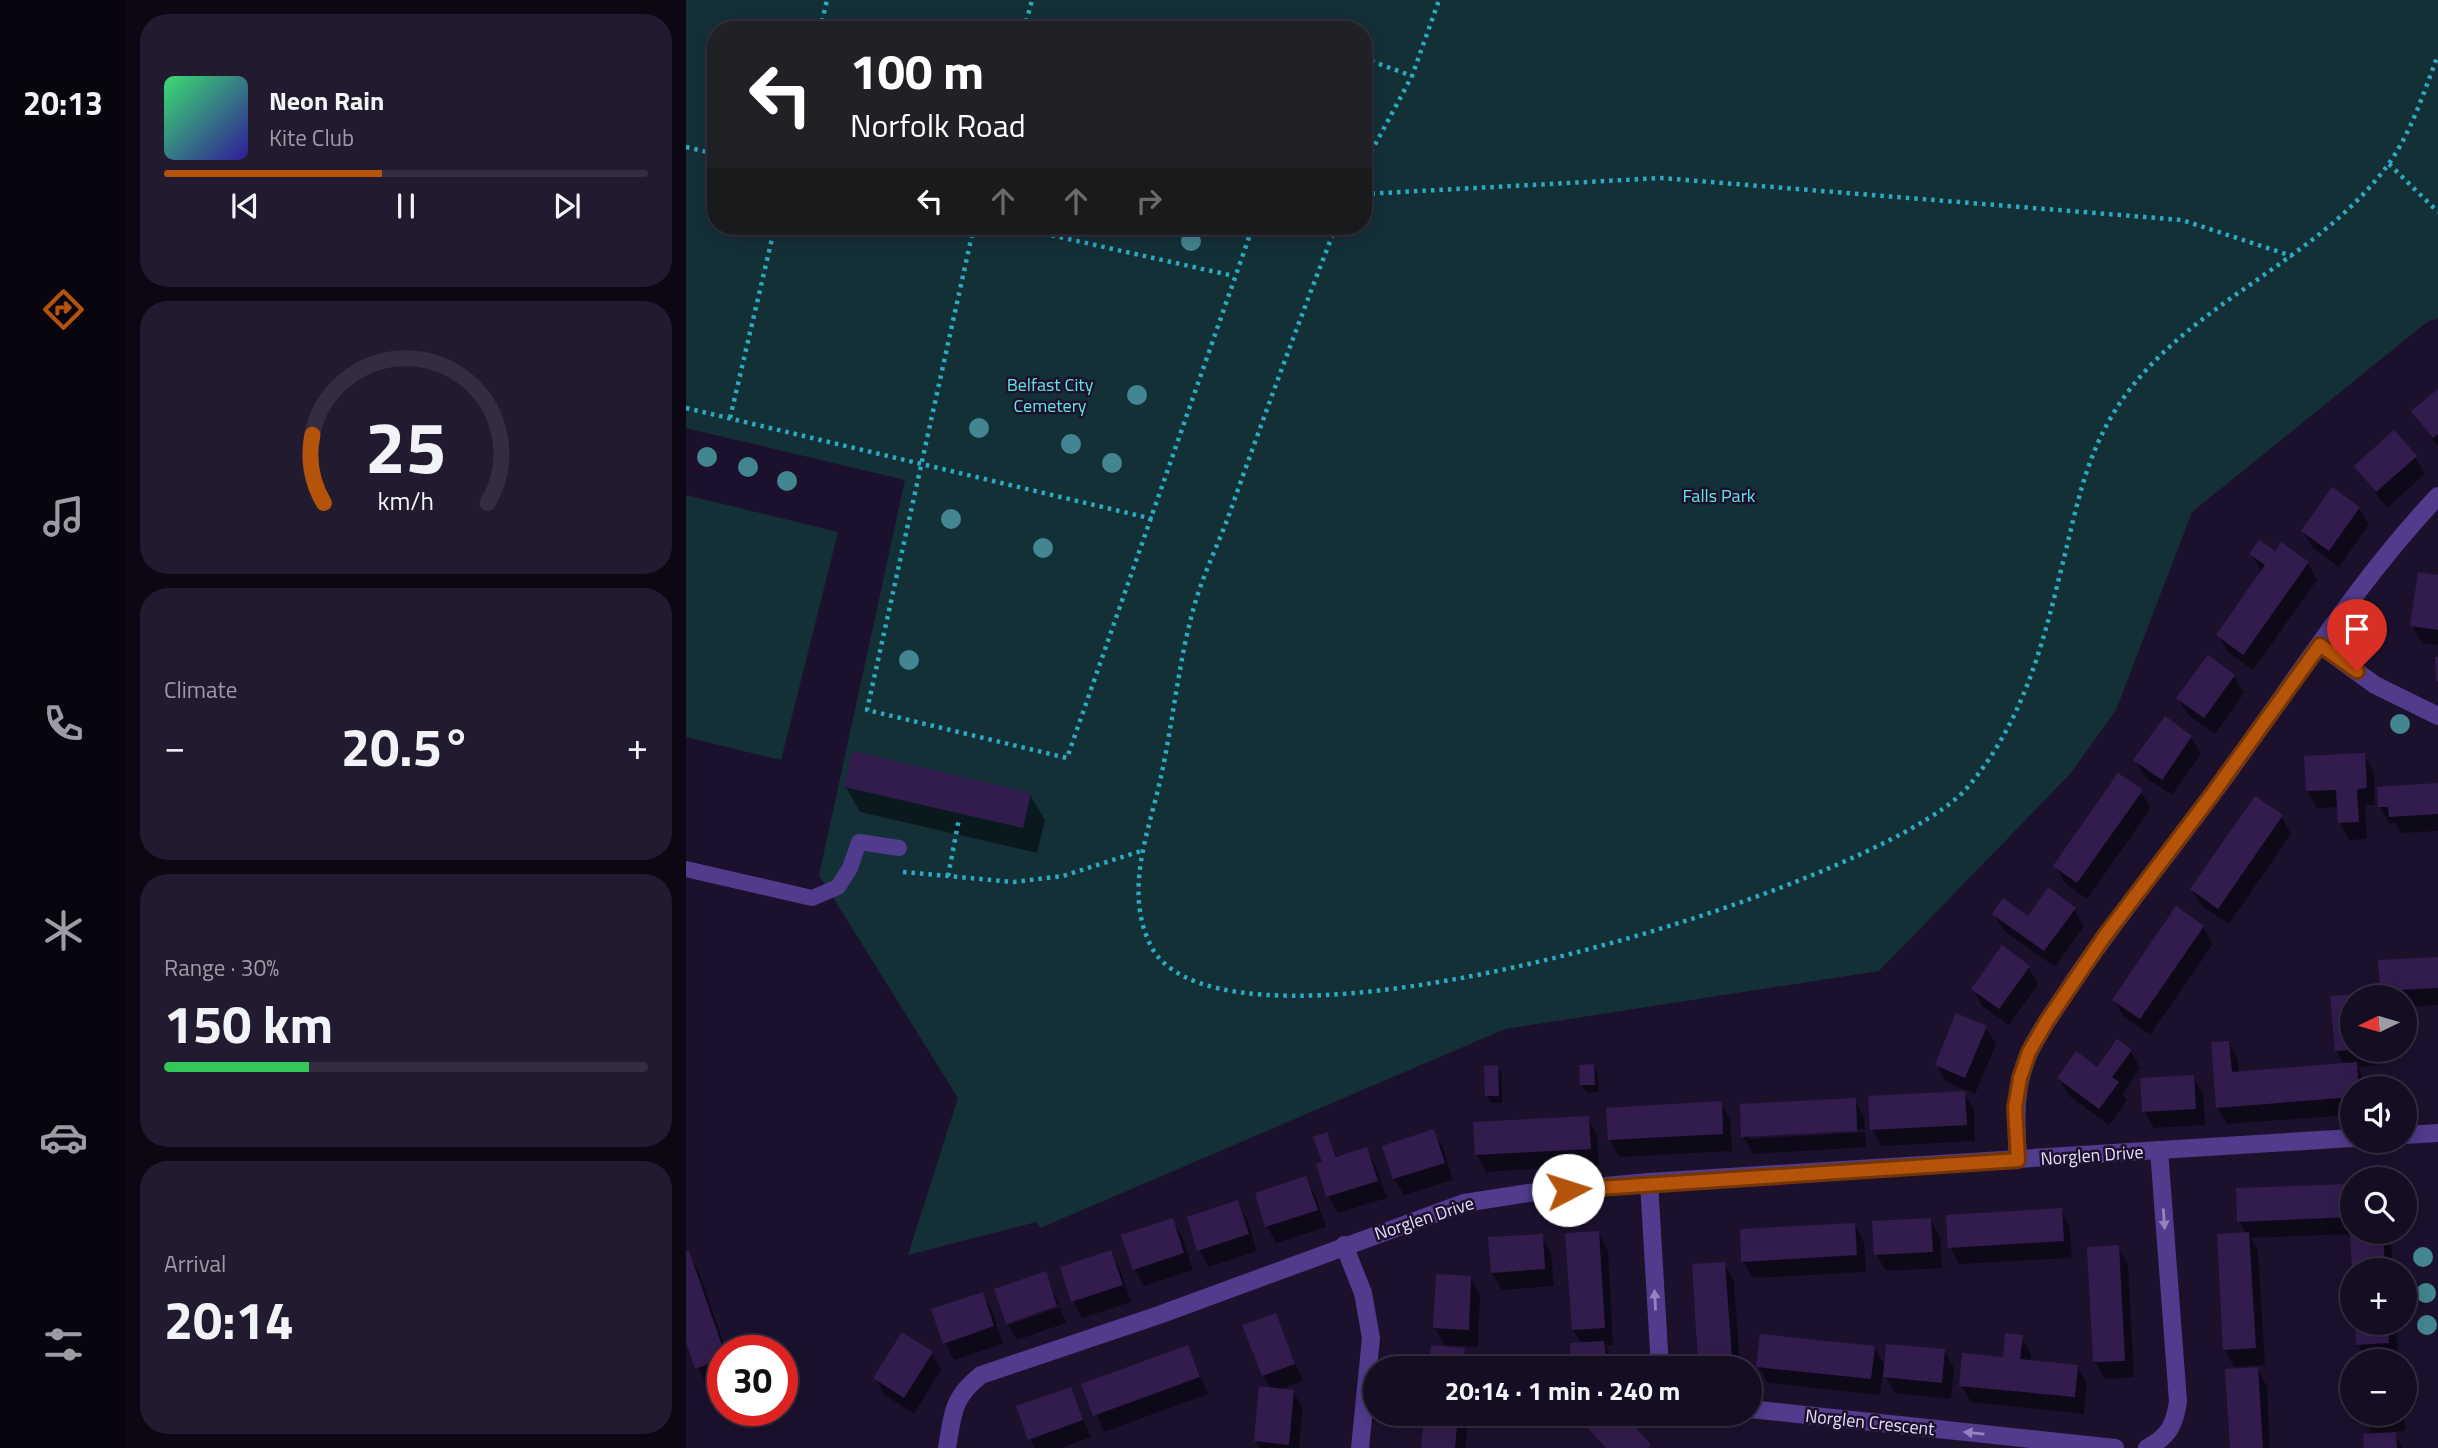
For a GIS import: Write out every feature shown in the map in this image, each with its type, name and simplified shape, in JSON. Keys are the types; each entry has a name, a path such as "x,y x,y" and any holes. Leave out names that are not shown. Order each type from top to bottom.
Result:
{"street":[{"path":"2018,1160 2015,1108 2020,1078 2029,1052 2047,1021 2104,937 2211,796 2398,538 2438,496"},
{"path":"2320,645 2375,685 2438,716"},
{"path":"2417,1134 2438,1133"},
{"name":"Norglen Drive","path":"947,1448 955,1402 964,1389 981,1375 1159,1315 1464,1203 1528,1193 1649,1182 2340,1139"},
{"path":"2147,1448 2169,1432 2175,1419 2178,1401 2159,1150"},
{"path":"1649,1182 1659,1356"},
{"path":"1344,1245 1363,1293 1371,1338 1360,1448"},
{"name":"Norglen Crescent","path":"1762,1410 2115,1448"}],"lane":[{"path":"686,869 812,898 838,887 850,868 859,842 899,848"}],"path":[{"path":"822,21 827,0"},
{"path":"1026,21 1032,0"},
{"path":"1372,150 1412,76 1439,0"},
{"path":"1172,970 1181,978 1211,988 1244,993 1329,995 1391,989 1527,966 1654,932 1730,906 1841,863 1921,823 1962,793 1994,752 2018,711 2035,670 2062,568 2079,489 2096,442 2126,394 2193,323 2292,256 2347,212 2389,164 2409,128 2438,55"},
{"path":"1372,61 1412,76"},
{"path":"686,147 707,152"},
{"path":"2389,164 2438,212"},
{"path":"1372,194 1661,178 2182,220 2292,256"},
{"path":"730,418 773,235"},
{"path":"972,235 867,710 1067,758 1153,519 1250,235"},
{"path":"1050,235 1234,276"},
{"path":"1162,963 1150,947 1142,921 1139,894 1142,850 1160,784 1194,606 1332,235"},
{"path":"686,408 1153,519"},
{"path":"948,876 959,819"},
{"path":"899,872 1014,882 1063,876 1142,850"}],"green space":[{"name":"Falls Park","path":"686,0 2438,0 2438,318 2427,322 2192,512 2116,710 2070,774 1879,971 1505,1029 1040,1228 1036,1222 908,1255 958,1098 819,875 905,480 686,428"},
{"path":"686,495 838,532 781,760 686,737"}],"building":[{"path":"2438,389 2438,434 2433,438 2411,411"},
{"path":"2394,430 2417,456 2376,492 2354,466"},
{"path":"2332,487 2360,507 2329,551 2301,531"},
{"path":"2259,540 2275,551 2281,542 2309,562 2243,655 2216,635 2265,565 2249,554"},
{"path":"2418,572 2438,575 2438,630 2410,626"},
{"path":"2208,655 2235,675 2204,718 2176,698"},
{"path":"2435,657 2438,657 2438,681 2436,681"},
{"path":"2165,716 2192,736 2162,780 2133,760"},
{"path":"852,751 1031,793 1023,828 844,787"},
{"path":"2365,753 2367,788 2357,789 2359,822 2338,823 2336,790 2306,791 2304,756"},
{"path":"2118,773 2143,790 2077,883 2053,866"},
{"path":"2438,783 2438,814 2389,817 2388,807 2378,807 2377,787"},
{"path":"2255,796 2283,815 2218,909 2190,889"},
{"path":"2048,887 2076,908 2044,951 1992,914 2003,898 2028,916"},
{"path":"2176,906 2204,926 2140,1019 2112,1000"},
{"path":"2002,945 2030,966 1999,1009 1971,989"},
{"path":"2438,957 2438,988 2417,989 2417,985 2380,985 2378,960"},
{"path":"2340,995 2340,1051 2335,1051 2330,996"},
{"path":"1956,1013 1987,1026 1965,1078 1935,1065"},
{"path":"2117,1039 2132,1050 2112,1077 2119,1082 2099,1109 2057,1078 2076,1051 2097,1067"},
{"path":"2229,1041 2232,1072 2357,1062 2358,1076 2340,1076 2340,1098 2216,1108 2211,1042"},
{"path":"1594,1064 1595,1085 1580,1085 1579,1065"},
{"path":"1498,1065 1499,1096 1485,1096 1484,1066"},
{"path":"2194,1075 2196,1109 2142,1112 2140,1078"},
{"path":"1965,1091 1967,1125 1870,1130 1868,1096"},
{"path":"1856,1098 1857,1131 1741,1137 1740,1104"},
{"path":"1722,1101 1723,1134 1608,1140 1606,1108"},
{"path":"1589,1116 1591,1149 1475,1155 1473,1122"},
{"path":"1434,1129 1445,1163 1393,1179 1382,1146"},
{"path":"1327,1132 1336,1157 1367,1147 1378,1181 1326,1197 1316,1164 1322,1162 1313,1137"},
{"path":"1306,1176 1318,1210 1265,1227 1255,1193"},
{"path":"2340,1184 2340,1218 2237,1222 2236,1188"},
{"path":"1238,1200 1249,1234 1197,1251 1187,1217"},
{"path":"2062,1208 2064,1241 1948,1248 1946,1215"},
{"path":"1173,1218 1184,1253 1133,1270 1121,1235"},
{"path":"1931,1218 1933,1252 1874,1255 1872,1221"},
{"path":"1855,1223 1857,1255 1741,1262 1740,1229"},
{"path":"1599,1231 1605,1328 1572,1330 1565,1233"},
{"path":"2249,1232 2256,1348 2223,1350 2217,1234"},
{"path":"1543,1234 1545,1269 1491,1273 1488,1237"},
{"path":"2351,1244 2384,1244 2384,1258 2351,1258"},
{"path":"2119,1245 2125,1361 2093,1362 2087,1247"},
{"path":"1111,1250 1123,1285 1071,1302 1060,1267"},
{"path":"686,1251 689,1251 718,1335 707,1335 707,1365 695,1369 686,1342"},
{"path":"1725,1262 1732,1356 1698,1356 1692,1264"},
{"path":"1046,1271 1057,1306 1006,1324 994,1289"},
{"path":"1436,1274 1471,1276 1469,1330 1433,1328"},
{"path":"983,1292 994,1326 943,1344 931,1309"},
{"path":"1276,1313 1295,1364 1262,1376 1242,1325"},
{"path":"902,1332 933,1352 904,1398 873,1378"},
{"path":"2005,1333 2023,1335 2020,1359 2078,1365 2075,1397 1959,1386 1962,1353 2003,1357"},
{"path":"1760,1334 1875,1346 1871,1379 1762,1368 1762,1356 1757,1356"},
{"path":"2356,1335 2389,1335 2389,1343 2356,1345"},
{"path":"1604,1341 1606,1356 1571,1356 1570,1343"},
{"path":"1886,1344 1945,1349 1942,1383 1883,1377"},
{"path":"1188,1345 1200,1377 1093,1416 1081,1384"},
{"path":"1431,1345 1465,1348 1464,1356 1430,1356"},
{"path":"2258,1367 2263,1448 2230,1448 2225,1369"},
{"path":"1259,1386 1294,1390 1289,1445 1254,1441"},
{"path":"1071,1387 1083,1420 1028,1440 1016,1406"},
{"path":"1423,1426 1457,1426 1455,1448 1421,1448"},
{"path":"1634,1426 1651,1445 1648,1448 1606,1448 1588,1428"},
{"path":"2396,1432 2397,1448 2364,1448 2363,1434"}],"route":[{"path":"1568,1190 1649,1182 2018,1160 2015,1108 2020,1078 2029,1052 2104,937 2211,796 2320,645 2357,671"}],"park label":[{"name":"Belfast City Cemetery","path":"1050,394"}]}
